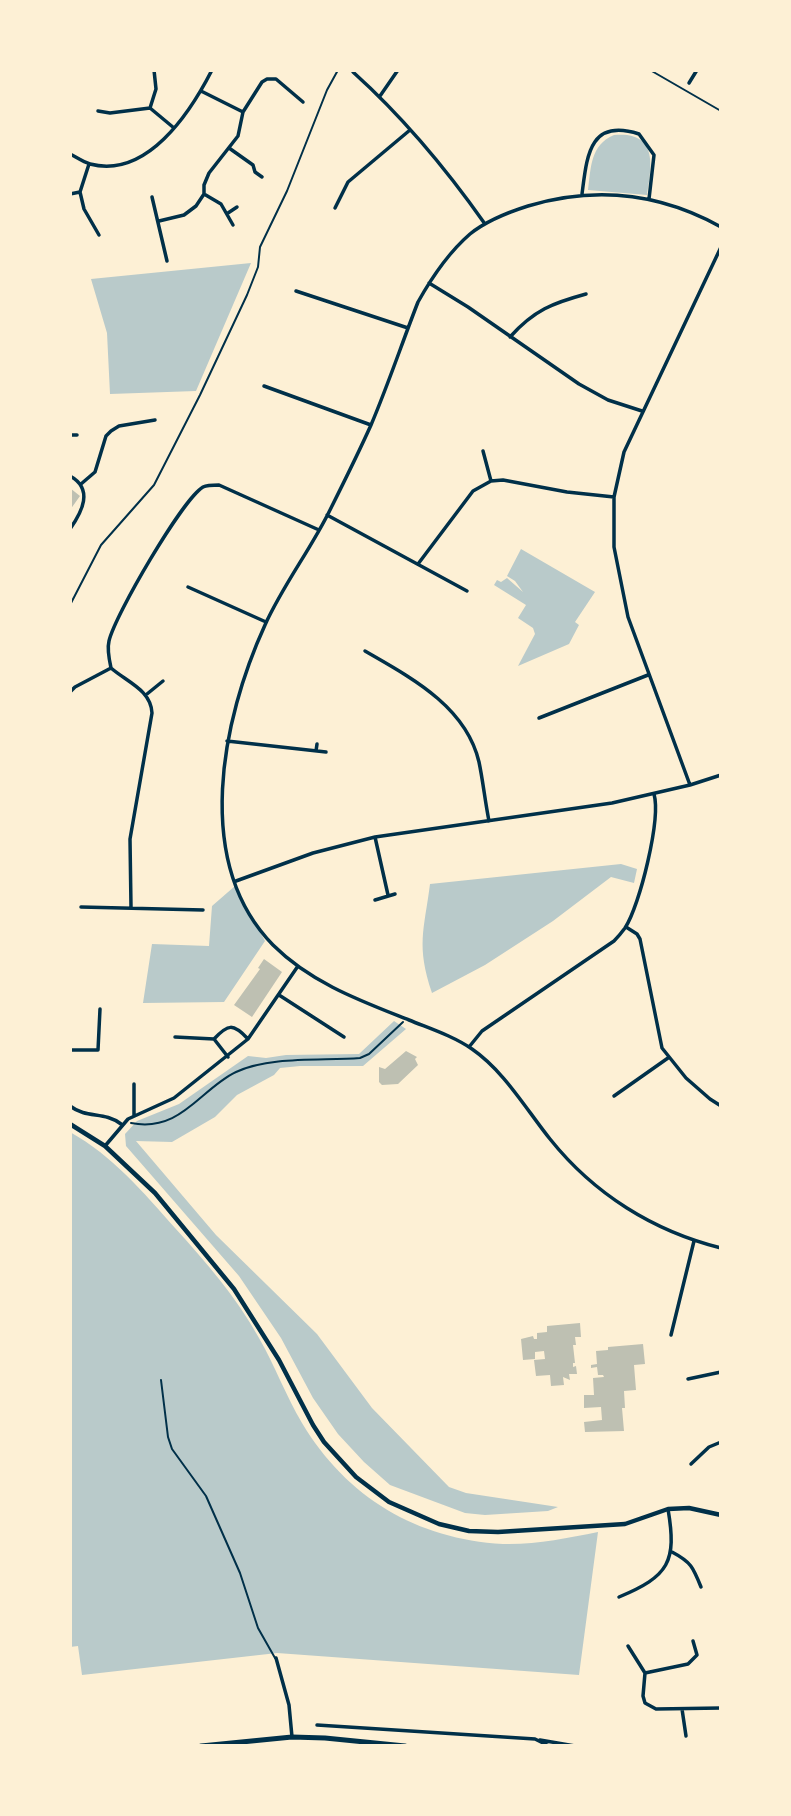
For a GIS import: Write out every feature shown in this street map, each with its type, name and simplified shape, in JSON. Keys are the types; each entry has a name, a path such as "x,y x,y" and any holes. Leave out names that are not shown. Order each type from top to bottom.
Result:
{"main road":[{"path":"201,1746 292,1738 325,1738 405,1746"}],"street":[{"path":"150,108 156,89 154,70"},
{"path":"70,155 89,164 132,162 152,150 174,128 201,91 212,70"},
{"path":"380,96 398,70"},
{"path":"689,83 696,70"},
{"path":"353,72 380,96 410,130 485,224"},
{"path":"159,221 184,215 196,205 204,194 209,173 238,136 243,112 258,86 267,79 276,79 303,102"},
{"path":"201,91 243,112"},
{"path":"98,111 110,113 150,108 174,128"},
{"path":"582,194 590,146 597,138 617,129 639,134 654,155 649,199"},
{"path":"335,208 348,182 410,130"},
{"path":"229,148 253,165 255,173 262,177"},
{"path":"89,164 80,192 84,209 99,235"},
{"path":"70,194 80,192"},
{"path":"204,194 221,204 233,225"},
{"path":"721,227 681,208 649,199 582,194 552,199 516,210 485,224 471,233 447,257 428,283 371,425 327,515 266,622 234,709 227,741 221,802 226,843 236,881 247,907 265,935 298,966 336,990 434,1029 469,1047 499,1074 556,1147 613,1201 652,1223 694,1241 721,1248"},
{"path":"152,197 167,261"},
{"path":"228,213 237,207"},
{"path":"690,785 628,617 614,547 614,497 624,452 721,247"},
{"path":"428,283 579,384 608,400 642,411"},
{"path":"296,290 408,328"},
{"path":"510,337 526,318 558,302 586,294"},
{"path":"264,386 371,425"},
{"path":"81,484 95,472 106,436 111,430 119,426 155,420"},
{"path":"70,435 77,435"},
{"path":"483,450 491,481"},
{"path":"70,476 81,484 84,506 70,529"},
{"path":"418,564 472,491 491,481 503,480 567,492 614,497"},
{"path":"131,907 130,839 152,713 147,694 111,668 109,642 125,605 153,555 191,500 204,486 219,485 319,530"},
{"path":"327,515 467,591"},
{"path":"188,587 266,622"},
{"path":"365,652 428,691 442,702 468,732 479,760 488,821"},
{"path":"70,692 111,668"},
{"path":"539,718 648,675"},
{"path":"147,694 163,681"},
{"path":"227,741 326,752"},
{"path":"316,751 317,744"},
{"path":"236,881 313,853 375,837 612,803 721,775"},
{"path":"469,1047 482,1031 614,941 626,927 646,867 656,819 657,804 654,794"},
{"path":"375,837 388,895"},
{"path":"375,900 395,894"},
{"path":"81,907 204,910"},
{"path":"626,927 640,939 659,1038 668,1058 710,1100 721,1106"},
{"path":"105,1146 121,1124 134,1115 174,1098 248,1039 298,966"},
{"path":"279,995 344,1037"},
{"path":"70,1050 97,1050 100,1009"},
{"path":"176,1037 214,1039 229,1027 237,1029 248,1039"},
{"path":"214,1039 228,1057"},
{"path":"614,1096 668,1058"},
{"path":"134,1084 134,1115"},
{"path":"70,1106 82,1113 111,1117 121,1124"},
{"path":"70,1124 105,1146 155,1193 234,1289 279,1360 313,1424 333,1453 356,1477 389,1502 439,1524 469,1531 498,1532 625,1524 668,1509 689,1508 721,1515"},
{"path":"671,1335 694,1241"},
{"path":"688,1379 721,1372"},
{"path":"691,1464 709,1447 721,1442"},
{"path":"618,1597 649,1583 660,1572 672,1552 668,1509"},
{"path":"672,1552 688,1561 701,1587"},
{"path":"645,1673 688,1664 697,1655 693,1641"},
{"path":"628,1646 645,1673 645,1703 656,1709 721,1709"},
{"path":"276,1658 289,1705 292,1738"},
{"path":"682,1709 686,1736"},
{"path":"317,1725 534,1740 575,1746"},
{"path":"534,1740 549,1746"}],"lane":[{"path":"161,1380 172,1449 206,1496 240,1573 258,1628 276,1658"}],"path":[{"path":"70,605 101,545 154,485 200,395 247,295 258,267 260,247 287,191 327,90 338,70"},
{"path":"650,70 721,111"},
{"path":"130,1123 158,1122 178,1116 235,1072 256,1066 360,1058 369,1054 406,1019"}],"shaded area":[{"path":"614,135 628,135 645,144 650,162 647,195 588,190 596,151 606,139"},
{"path":"251,263 196,391 110,394 107,333 91,279"},
{"path":"521,549 595,592 575,622 579,625 569,644 518,666 535,634 533,628 518,618 526,605 494,585 497,580 501,582 507,578 523,592 515,581 507,576"},
{"path":"621,864 637,869 634,883 611,877 553,921 485,965 432,993 423,950 430,884"},
{"path":"235,886 265,941 224,1002 143,1003 152,944 209,946 212,906"},
{"path":"394,1021 406,1029 363,1066 280,1068 274,1075 237,1095 215,1117 172,1142 136,1141 216,1235 317,1334 372,1408 449,1487 466,1493 558,1507 548,1511 485,1515 465,1513 390,1485 338,1434 313,1398 281,1338 239,1276 126,1146 125,1134 137,1121 179,1104 248,1056 266,1058 286,1055 359,1054"},
{"path":"70,1132 100,1152 127,1176 209,1267 250,1323 302,1423 320,1450 340,1473 363,1493 387,1510 413,1523 442,1534 472,1540 503,1544 527,1543 598,1532 579,1675 277,1653 82,1675 78,1646 70,1647"}],"building":[{"path":"70,488 80,496 70,510"},
{"path":"264,959 282,972 252,1017 234,1005 260,969 258,968"},
{"path":"406,1051 417,1057 415,1059 418,1065 398,1084 382,1085 379,1082 379,1067 385,1069"},
{"path":"580,1323 581,1337 575,1337 576,1345 573,1345 573,1367 576,1366 577,1374 569,1374 570,1380 563,1377 564,1385 551,1386 550,1375 536,1376 534,1360 545,1359 544,1351 535,1352 535,1359 523,1360 521,1339 533,1336 537,1339 537,1333 547,1332 547,1326"},
{"path":"643,1344 645,1364 634,1365 636,1390 624,1391 624,1431 585,1432 584,1422 602,1420 601,1407 584,1408 584,1395 594,1395 593,1378 604,1377 598,1375 597,1367 591,1368 591,1365 597,1364 596,1351 608,1350 608,1347"}]}
